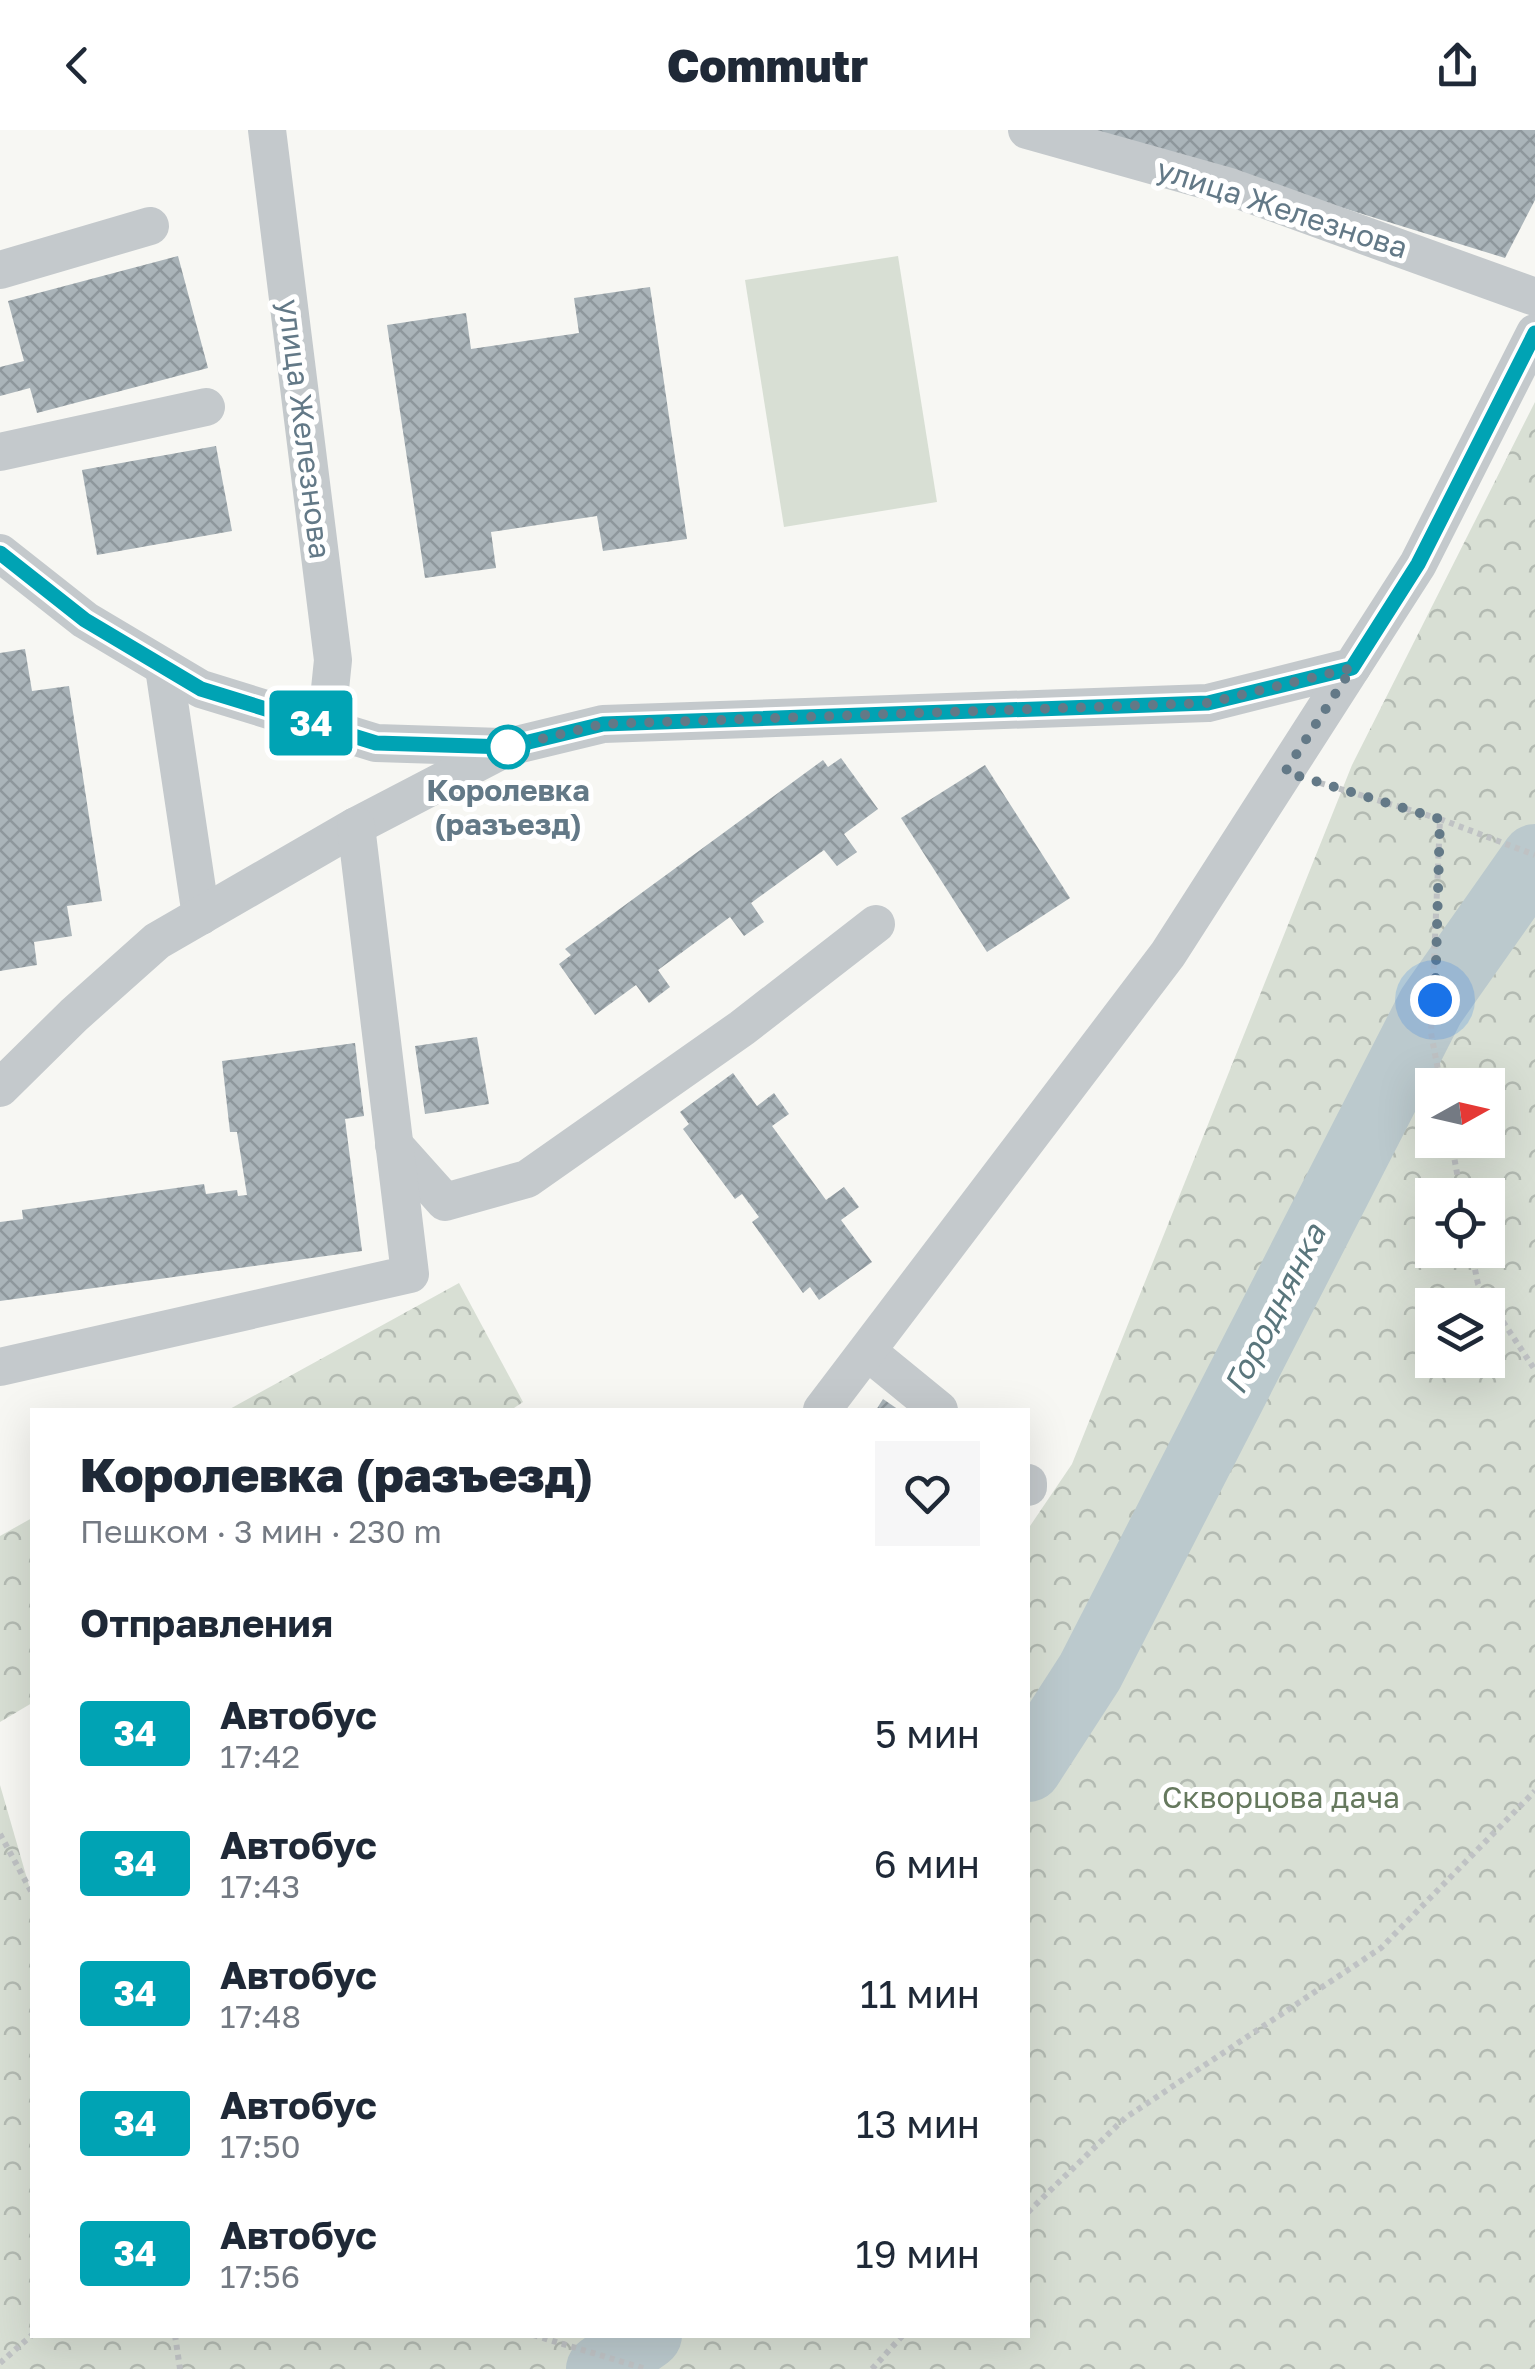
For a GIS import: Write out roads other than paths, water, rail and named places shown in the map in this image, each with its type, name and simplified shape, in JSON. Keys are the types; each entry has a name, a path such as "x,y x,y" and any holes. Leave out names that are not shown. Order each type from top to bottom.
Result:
{"street":[{"name":"улица Железнова","path":"267,130 333,660 326,728"},
{"name":"улица Железнова","path":"1027,130 1230,187 1535,298"},
{"path":"0,270 150,226"},
{"path":"824,1408 1168,954 1418,564 1535,333"},
{"path":"0,452 206,407"},
{"path":"0,553 85,620 201,689 376,743 508,747"},
{"path":"164,668 200,916"},
{"path":"0,1088 74,1014 157,941 356,826 508,747 603,724 1208,703 1352,668"},
{"path":"0,1366 410,1274 356,826"},
{"path":"394,1144 446,1202 527,1180 742,1028 876,924"},
{"path":"868,1352 936,1408"}],"waterway":[{"name":"Городнянка","path":"1030,1765 1090,1672 1431,1006 1535,858"},
{"name":"Городнянка","path":"600,2369 644,2338"}],"place":[{"name":"Королевка (разъезд)","path":"508,747"}],"park label":[{"name":"Скворцова дача","path":"1281,1798"}]}
